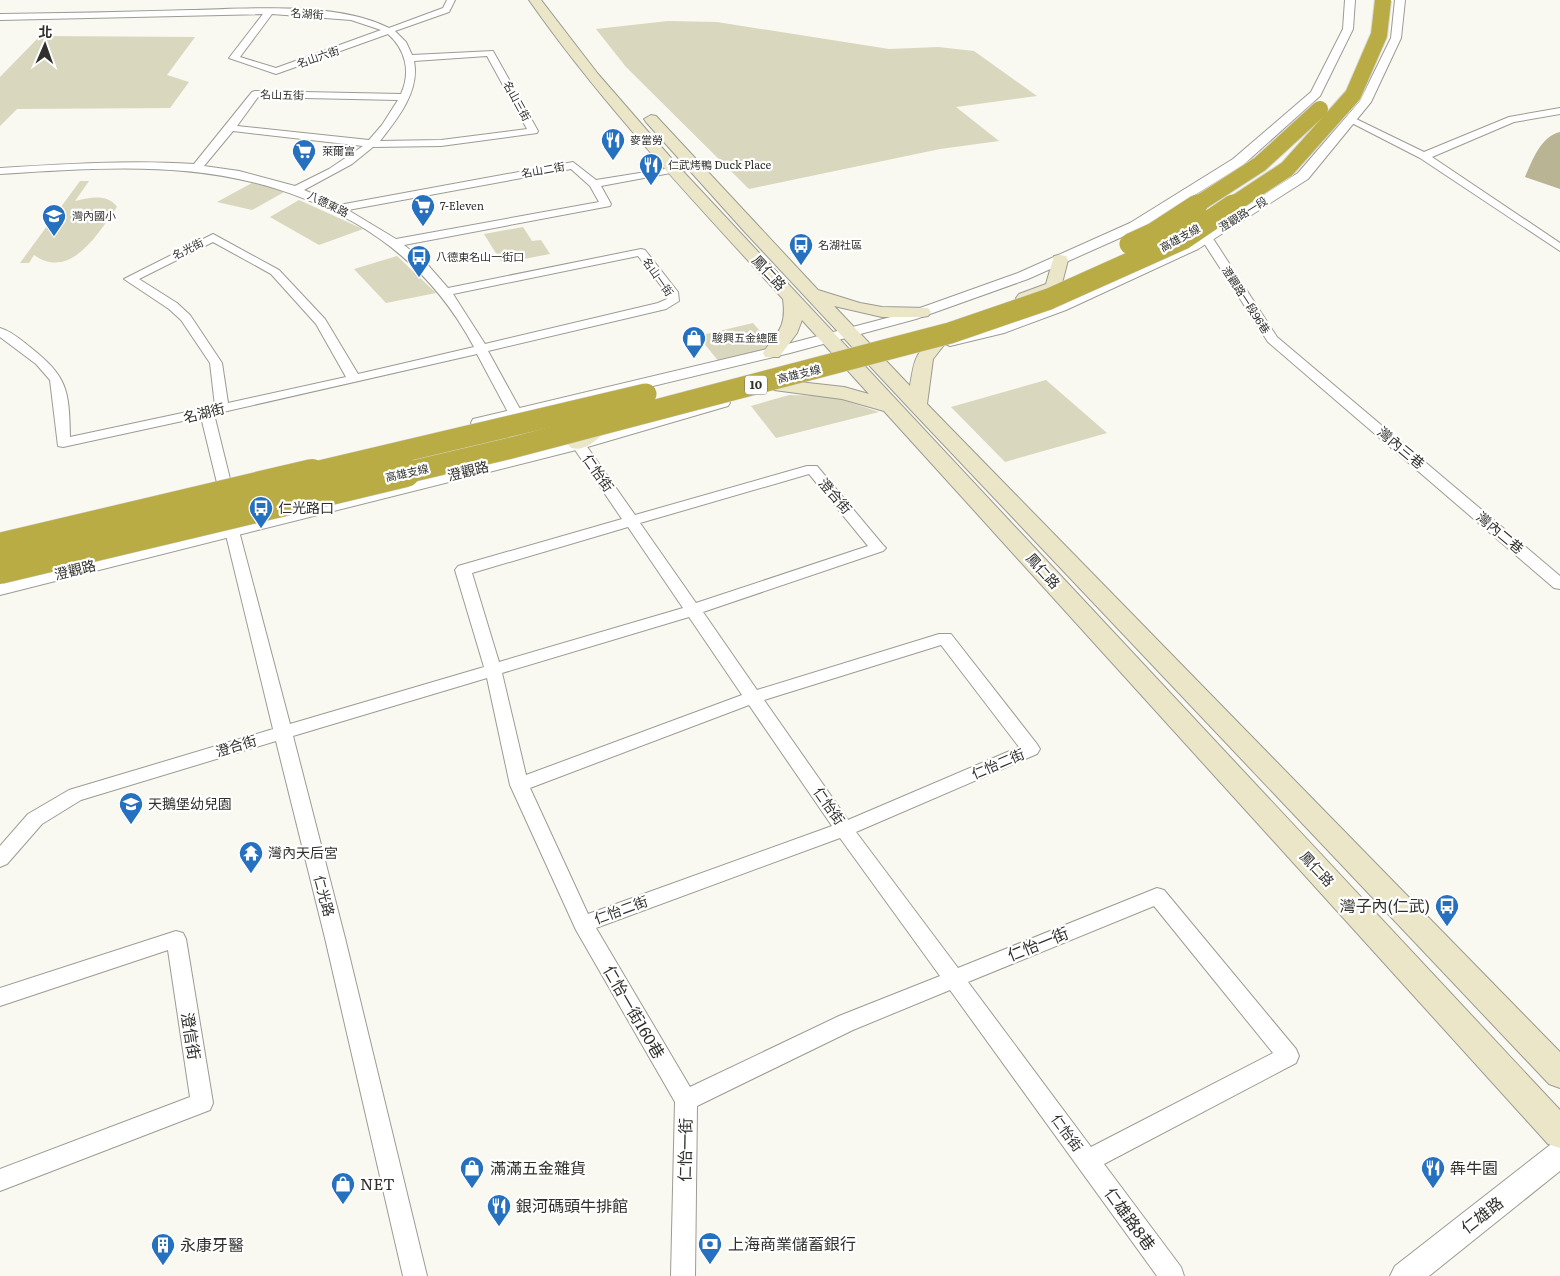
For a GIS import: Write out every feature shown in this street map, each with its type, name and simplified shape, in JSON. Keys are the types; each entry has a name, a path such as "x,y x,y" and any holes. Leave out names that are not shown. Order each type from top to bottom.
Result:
{"highway":[{"name":"高雄支線","path":"0,547 808,356 934,321 1037,287 1154,233 1260,164 1336,94 1363,32 1367,0"},
{"name":"高雄支線","path":"0,570 507,449 862,358 950,333 1049,299 1183,239 1287,169 1353,95 1379,35 1384,0"}],"main road":[{"name":"鳳仁路","path":"536,0 594,76 673,169 830,339 857,353 917,405 1560,1074"},
{"path":"554,0 565,14"},
{"name":"鳳仁路","path":"642,109 810,294 857,353 889,406 1000,524 1560,1133"},
{"path":"578,444 616,410 857,353 986,312 1054,287 1060,260"},
{"path":"810,294 857,308 882,312 922,312"},
{"path":"772,353 793,326 794,314 791,296"},
{"path":"917,405 924,358 935,345"},
{"path":"781,386 844,394 889,406"}],"street":[{"name":"名山六街","path":"271,77 446,10 451,0"},
{"path":"857,353 922,312 1023,276 1135,226 1238,162 1316,94 1348,29 1350,0"},
{"name":"澄觀路一段","path":"857,353 935,345 999,330 1061,307 1206,237 1303,176 1365,102 1396,38 1400,0"},
{"name":"名湖街","path":"0,17 270,12 344,16 390,31 407,48 410,58"},
{"path":"255,94 271,77 234,58 270,12"},
{"path":"5,27 14,17"},
{"name":"名山三街","path":"373,144 441,142 534,131 490,53 410,58"},
{"path":"297,189 338,171 373,144 394,119 410,87 410,58"},
{"name":"名山五街","path":"197,167 230,128 255,94 405,97"},
{"path":"1424,156 1512,119 1560,111"},
{"path":"1351,120 1424,156 1560,248"},
{"path":"230,128 373,144"},
{"name":"八德東路","path":"0,171 117,165 197,167 246,174 297,189 339,208 394,243 446,292 539,453"},
{"name":"名山二街","path":"339,208 574,165 594,184 606,204 394,243"},
{"path":"594,184 692,166"},
{"name":"名光街","path":"222,408 216,364 186,318 173,306 130,279 214,236 275,272 321,322 354,380"},
{"name":"澄觀路一段96巷","path":"1206,237 1272,339 1362,415"},
{"name":"名山一街","path":"446,292 641,252 674,295 674,301 662,306 479,348"},
{"name":"名湖街","path":"0,332 22,347 56,379 63,422 64,443 354,380 479,348"},
{"path":"0,536 225,486 830,339"},
{"name":"澄觀路","path":"0,589 578,444 781,386 857,353"},
{"name":"仁光路","path":"207,413 225,486 232,531 335,938 414,1276"},
{"name":"灣內三巷","path":"1362,415 1439,481"},
{"name":"仁怡街","path":"578,444 844,829 1088,1162"},
{"name":"澄合街","path":"0,859 35,819 75,795 493,668 693,610 878,548 812,469 462,570 493,668"},
{"name":"灣內二巷","path":"1439,481 1560,584"},
{"name":"仁怡二街","path":"493,668 519,785 583,924 844,829 1032,749 945,638 754,697 519,785"},
{"name":"仁怡一街","path":"683,1276 686,1100 846,1023 1157,896 1288,1056 1088,1162"},
{"name":"仁怡一街160巷","path":"583,924 686,1100"},
{"name":"澄信街","path":"0,997 176,939 202,1103 0,1180"},
{"name":"仁雄路","path":"1405,1276 1560,1154"},
{"name":"仁雄路8巷","path":"1088,1162 1172,1276"}],"shaded area":[{"path":"668,21 717,22 889,49 938,47 974,51 1037,96 956,107 999,141 940,149 749,189 626,67 596,29"},
{"path":"40,36 195,37 167,75 189,82 170,108 17,109 0,126 0,77"},
{"path":"1560,132 1560,189 1525,177 1542,144 1553,134"},
{"path":"80,181 89,181 75,201 103,198 117,207 101,229 82,251 72,258 60,262 47,261 34,255 29,263 20,263"},
{"path":"252,183 286,191 252,210 217,202"},
{"path":"299,200 363,229 319,245 270,217"},
{"path":"523,227 532,241 541,240 550,254 502,263 484,234"},
{"path":"397,256 436,293 386,303 354,269"},
{"path":"753,323 772,345 769,351 720,363 698,336"},
{"path":"1046,380 1107,433 1005,462 951,407"},
{"path":"789,395 831,396 879,412 776,438 751,406"}],"place":[{"name":"麥當勞","path":"613,161"},
{"name":"萊爾富","path":"304,172"},
{"name":"仁武烤鴨 Duck Place","path":"651,186"},
{"name":"7-Eleven","path":"423,227"},
{"name":"灣內國小","path":"54,237"},
{"name":"名湖社區","path":"801,266"},
{"name":"八德東名山一街口","path":"419,278"},
{"name":"駿興五金總匯","path":"694,359"},
{"name":"仁光路口","path":"261,529"},
{"name":"天鵝堡幼兒園","path":"131,825"},
{"name":"灣內天后宮","path":"251,874"},
{"name":"灣子內(仁武)","path":"1447,927"},
{"name":"滿滿五金雜貨","path":"472,1189"},
{"name":"犇牛園","path":"1433,1189"},
{"name":"NET","path":"343,1205"},
{"name":"銀河碼頭牛排館","path":"499,1227"},
{"name":"上海商業儲蓄銀行","path":"710,1265"},
{"name":"永康牙醫","path":"163,1266"}]}
